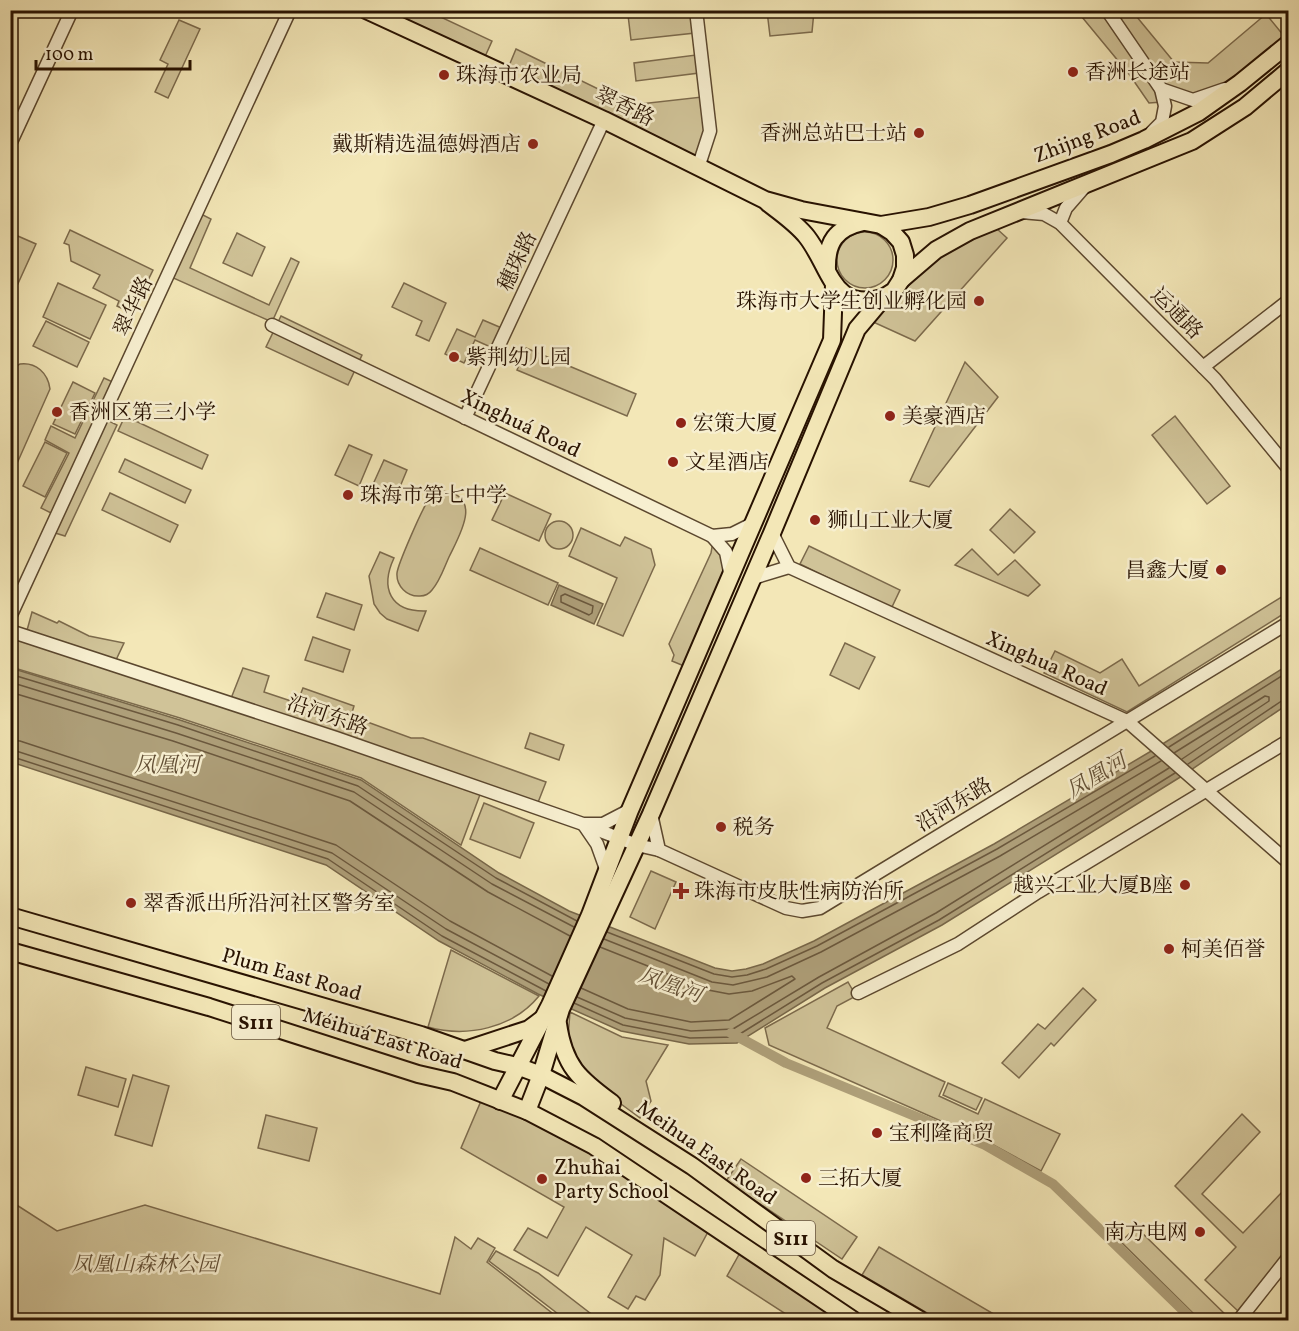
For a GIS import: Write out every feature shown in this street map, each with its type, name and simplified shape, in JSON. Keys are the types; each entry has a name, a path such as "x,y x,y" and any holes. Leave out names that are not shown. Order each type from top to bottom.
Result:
{"main road":[{"name":"翠香路","path":"366,10 604,120 765,200"},
{"name":"Zhijng Road","path":"881,225 929,216 969,205 1144,140 1199,112 1240,83 1288,44"},
{"name":"Zhijng Road","path":"901,280 936,250 970,231 1192,141 1245,107 1288,71"},
{"path":"765,200 801,210 881,225 892,232 900,242 905,255 905,268 894,291 870,302 843,294 834,285 807,236 765,200"},
{"path":"827,270 826,256 830,243 838,232 850,225 863,222"},
{"path":"596,917 606,869 630,810 832,340 834,285"},
{"path":"500,1101 517,1066 553,1013 596,917 637,845 753,578 857,329 883,298"},
{"name":"Plum East Road","path":"10,916 421,1035 495,1061 517,1066 541,1075 584,1097 667,1151"},
{"name":"Méihuá East Road","path":"10,951 209,1007 418,1074 453,1082 500,1101"},
{"path":"465,1050 529,1029 553,1013"},
{"path":"527,1111 541,1075 553,1013"},
{"path":"553,1013 560,1040 576,1074 630,1116 667,1151"},
{"name":"S111","path":"500,1101 527,1111 594,1146 853,1320"},
{"name":"Meihua East Road","path":"667,1151 692,1166 833,1269 920,1320"}],"street":[{"path":"10,144 72,10"},
{"name":"翠华路","path":"10,617 290,10"},
{"path":"696,10 710,131 698,168"},
{"path":"1107,10 1161,89 1165,106 1162,122 1144,140"},
{"path":"1161,89 1193,100 1240,83"},
{"name":"穗珠路","path":"465,418 604,120"},
{"path":"1060,223 1066,208 1086,185"},
{"name":"运通路","path":"1019,212 1044,214 1060,223 1203,367 1288,468"},
{"path":"1203,367 1288,302"},
{"name":"Xīnghuá Road","path":"272,325 712,536"},
{"path":"712,536 732,534 754,523"},
{"path":"753,578 789,567 772,533"},
{"path":"712,536 726,552 731,577"},
{"name":"Xinghua Road","path":"789,567 1127,721 1288,862"},
{"name":"沿河东路","path":"10,632 336,738 637,845 659,850 786,908 802,911 820,908 1288,623"},
{"path":"858,993 958,944 1038,892 1288,741"},
{"name":"沿河东路","path":"583,824 603,824 630,810"},
{"path":"651,814 659,850"},
{"path":"583,824 597,844 606,869"},
{"path":"1239,1320 1288,1258"}],"green space":[{"path":"374,11 428,11 492,41 483,61"},
{"path":"692,11 695,33 631,40 628,15"},
{"path":"767,11 814,11 812,32 770,36"},
{"path":"1077,11 1104,11 1159,91 1162,102 1149,103 1129,74"},
{"path":"1110,11 1132,11 1174,62 1208,63 1266,14 1288,41 1238,81 1193,97 1163,87"},
{"path":"179,20 200,29 168,98 155,92 168,64 160,60"},
{"path":"516,49 631,105 702,97 706,130 695,163 506,73"},
{"path":"696,55 699,73 636,81 634,63"},
{"path":"201,214 211,219 190,268 269,305 291,258 299,262 272,322 171,277"},
{"path":"996,228 1007,238 915,341 871,321 940,256"},
{"path":"70,230 153,270 132,313 117,306 119,301 93,288 100,275 71,261 69,245 64,243"},
{"path":"865,232 876,234 885,240 891,249 893,260 891,271 885,280 876,286 865,288 854,286 845,280 839,271 837,260 839,249 845,240 854,234"},
{"path":"11,233 36,244 11,299 11,285 16,274 15,258 11,255"},
{"path":"237,233 265,247 252,276 223,263"},
{"path":"58,283 106,305 90,339 43,317"},
{"path":"404,283 446,303 429,341 416,335 422,321 392,307"},
{"path":"281,316 362,355 348,385 266,347"},
{"path":"483,320 504,329 495,349 475,340 464,363 445,354 457,329 475,337"},
{"path":"46,321 89,342 77,367 33,346"},
{"path":"526,348 636,394 627,416 517,370"},
{"path":"965,362 998,397 929,487 910,481"},
{"path":"20,364 31,365 40,370 47,378 50,389 11,477 11,370"},
{"path":"104,378 115,383 53,514 41,508 69,453 45,440 51,426 75,438"},
{"path":"73,382 95,393 75,434 53,424"},
{"path":"125,416 208,455 202,469 118,431"},
{"path":"1175,416 1230,486 1207,504 1152,435"},
{"path":"105,419 117,425 65,536 52,532"},
{"path":"45,442 67,453 45,497 23,486"},
{"path":"349,445 372,455 359,486 335,475"},
{"path":"125,459 191,490 185,503 119,472"},
{"path":"384,460 407,470 394,501 370,491"},
{"path":"443,491 455,494 463,500 466,509 462,528 442,574 430,593 420,596 411,595 403,590 398,582 398,568 425,506 431,498"},
{"path":"110,493 178,525 170,542 102,510"},
{"path":"505,493 551,514 539,541 492,520"},
{"path":"1010,509 1035,532 1014,553 990,530"},
{"path":"559,521 569,525 573,535 569,545 559,549 549,545 545,535 549,525"},
{"path":"581,528 620,546 625,537 651,549 655,565 623,636 597,625 617,578 569,556"},
{"path":"713,541 723,553 728,578 689,668 672,661 674,655 669,644 711,553"},
{"path":"809,546 900,590 891,609 800,564"},
{"path":"480,548 558,583 548,605 470,570"},
{"path":"972,549 998,575 1015,560 1040,585 1028,596 955,565"},
{"path":"380,552 394,558 388,588 396,603 414,610 426,611 418,631 387,619 374,604 369,576"},
{"path":"326,593 362,605 354,630 317,617"},
{"path":"1288,593 1288,611 1127,712 1044,673 1055,651 1100,673 1122,659 1139,686"},
{"path":"32,612 57,623 59,621 89,636 124,643 115,662 26,634"},
{"path":"10,633 481,792 461,845 361,778 180,718 11,667"},
{"path":"313,637 350,650 343,672 305,660"},
{"path":"845,643 875,657 859,689 830,675"},
{"path":"243,668 269,676 264,692 297,703 303,688 354,706 351,716 411,738 423,738 546,782 537,805 230,701"},
{"path":"530,733 564,745 559,760 525,748"},
{"path":"484,803 534,823 520,858 470,839"},
{"path":"651,871 676,882 655,929 630,917"},
{"path":"451,950 539,996 516,1016 488,1028 458,1031 428,1027"},
{"path":"848,982 856,996 837,1006 827,1028 945,1082 939,1096 978,1114 985,1099 1060,1134 1041,1171 986,1141 769,1045 765,1028"},
{"path":"1083,988 1096,1000 1054,1046 1051,1043 1019,1078 1002,1063 1038,1024 1045,1029"},
{"path":"570,1012 622,1037 668,1045 646,1081 651,1101 640,1118 594,1084 580,1066 568,1037"},
{"path":"86,1067 126,1079 118,1107 78,1095"},
{"path":"133,1075 169,1086 152,1146 115,1135"},
{"path":"948,1083 982,1098 976,1110 943,1095"},
{"path":"481,1101 526,1116 591,1154 709,1230 695,1256 664,1238 660,1275 645,1300 636,1296 628,1309 608,1297 632,1255 586,1227 558,1276 514,1250 528,1228 547,1238 564,1207 461,1148"},
{"path":"1242,1114 1260,1132 1202,1194 1243,1233 1283,1191 1288,1196 1288,1249 1239,1312 1205,1280 1236,1247 1175,1186"},
{"path":"266,1115 317,1128 309,1161 258,1148"},
{"name":"凤凰山森林公园","path":"11,1142 15,1143 12,1202 57,1231 145,1205 440,1294 455,1237 471,1249 478,1238 495,1248 487,1262 561,1320 11,1320"},
{"path":"741,1159 857,1237 842,1259 726,1181"},
{"path":"1136,1227 1230,1319 1200,1320 1121,1242"},
{"path":"879,1247 1004,1320 939,1320 862,1275"},
{"path":"496,1251 538,1273 599,1320 566,1320 489,1261"},
{"path":"741,1251 848,1320 795,1320 727,1276"}],"water":[{"path":"559,585 603,604 594,624 551,605"},
{"name":"凤凰河","path":"1288,665 1288,704 1182,776 942,925 825,988 737,1043 689,1044 621,1031 538,994 439,941 326,865 11,762 11,668 180,720 361,780 499,873 569,911 715,968 732,971 763,964 814,941 994,844 1153,750"}],"waterway":[{"path":"731,1033 786,1063 985,1145 1053,1184 1193,1320"}],"place":[{"name":"香洲长途站","path":"1073,72"},
{"name":"珠海市农业局","path":"444,75"},
{"name":"香洲总站巴士站","path":"919,133"},
{"name":"戴斯精选温德姆酒店","path":"533,144"},
{"name":"珠海市大学生创业孵化园","path":"979,301"},
{"name":"紫荆幼儿园","path":"454,357"},
{"name":"香洲区第三小学","path":"57,412"},
{"name":"美豪酒店","path":"890,416"},
{"name":"宏策大厦","path":"681,423"},
{"name":"文星酒店","path":"673,462"},
{"name":"珠海市第七中学","path":"348,495"},
{"name":"狮山工业大厦","path":"815,520"},
{"name":"昌鑫大厦","path":"1221,570"},
{"name":"税务","path":"721,827"},
{"name":"越兴工业大厦B座","path":"1185,885"},
{"name":"珠海市皮肤性病防治所","path":"681,891"},
{"name":"翠香派出所沿河社区警务室","path":"131,903"},
{"name":"柯美佰誉","path":"1169,949"},
{"name":"宝利隆商贸","path":"877,1133"},
{"name":"三拓大厦","path":"806,1178"},
{"name":"Zhuhai Party School","path":"542,1179"},
{"name":"南方电网","path":"1200,1232"}]}
